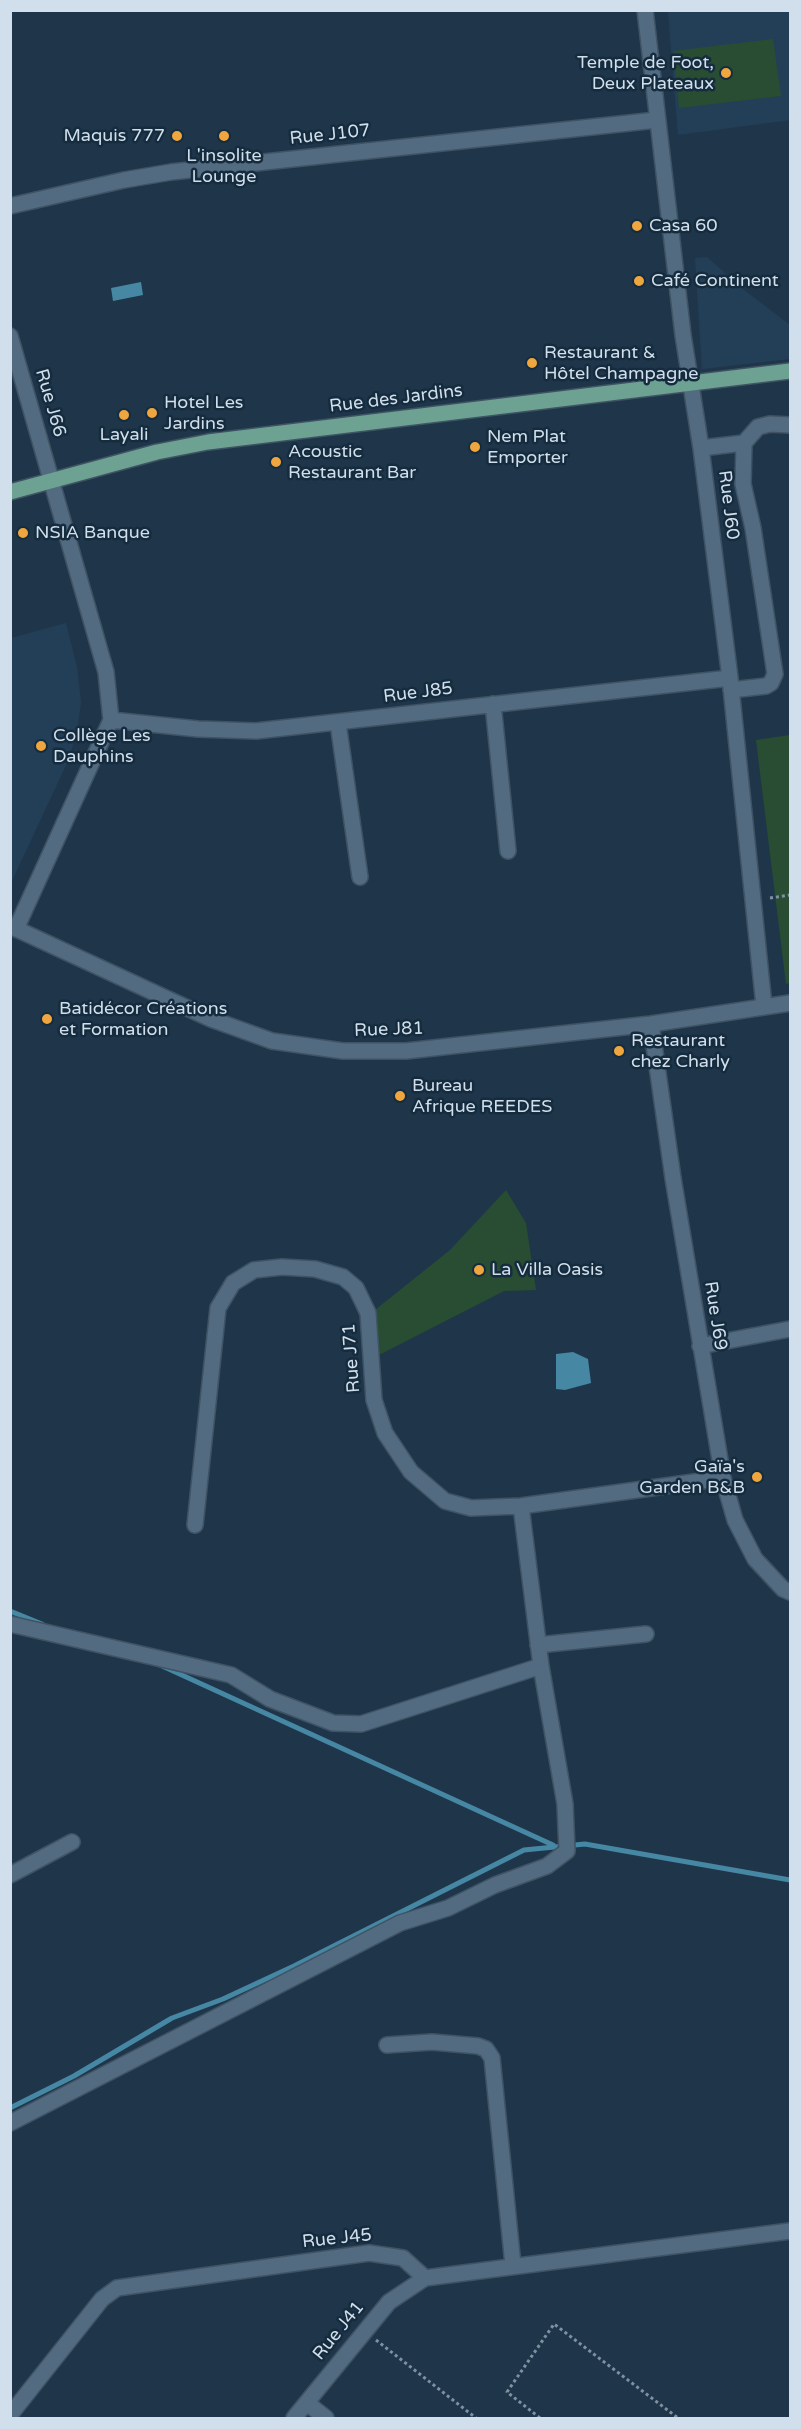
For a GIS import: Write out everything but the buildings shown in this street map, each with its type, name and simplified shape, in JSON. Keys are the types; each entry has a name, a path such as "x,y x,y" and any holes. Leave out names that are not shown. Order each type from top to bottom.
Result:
{"main road":[{"name":"Rue des Jardins","path":"10,492 208,442 790,371"}],"street":[{"name":"Rue J60","path":"645,10 683,335 701,448 731,684 764,1006"},
{"name":"Rue J107","path":"10,206 124,180 171,172 657,120"},
{"name":"Rue J66","path":"10,336 106,672 111,720"},
{"path":"701,448 744,443 758,427 770,424 790,425"},
{"name":"Rue J85","path":"111,720 256,731 493,704 731,684 766,686 771,683 775,674 753,528 743,484 744,443"},
{"path":"493,704 508,851"},
{"path":"13,928 111,720"},
{"path":"339,723 360,877"},
{"name":"Rue J81","path":"13,928 211,1019 272,1041 343,1051 406,1051 651,1024 790,1003"},
{"name":"Rue J69","path":"651,1024 700,1346 723,1478 735,1520 754,1559 783,1589 790,1592"},
{"name":"Rue J71","path":"195,1525 218,1308 233,1283 254,1270 282,1267 315,1269 343,1276 356,1287 368,1313 374,1400 385,1433 411,1472 445,1501 471,1508 521,1506 723,1478"},
{"path":"700,1346 790,1329"},
{"path":"10,2123 400,1923 448,1908 495,1885 547,1866 564,1855 569,1848 565,1804 541,1666 521,1506"},
{"path":"10,1624 231,1675 270,1699 333,1723 361,1724 541,1666"},
{"path":"538,1645 646,1634"},
{"path":"10,1875 72,1842"},
{"path":"387,2045 432,2042 478,2046 486,2049 492,2058 513,2265"},
{"path":"425,2278 790,2231"},
{"name":"Rue J45","path":"10,2415 102,2299 117,2288 369,2253 403,2258 425,2278"},
{"name":"Rue J41","path":"294,2418 389,2302 425,2278"},
{"path":"307,2403 326,2418"}],"path":[{"path":"753,900 790,895"},
{"path":"540,2418 507,2392 554,2324 678,2418"},
{"path":"364,2330 476,2418"}],"shaded area":[{"path":"668,11 790,11 790,120 678,135"},
{"path":"707,257 743,289 790,325 790,359 702,369 695,258"},
{"path":"141,282 143,295 113,301 111,288"},
{"name":"Collège Les Dauphins","path":"66,623 77,667 81,702 77,732 68,761 11,883 11,638"},
{"path":"573,1352 588,1359 591,1383 565,1390 556,1389 556,1354"}],"green space":[{"name":"Temple de Foot, Deux Plateaux","path":"773,39 781,96 679,108 673,51"},
{"path":"790,735 790,983 786,984 756,740"},
{"name":"La Villa Oasis","path":"506,1190 526,1223 536,1290 504,1291 377,1356 375,1310 450,1250"}],"waterway":[{"path":"10,1611 42,1624"},
{"path":"160,1665 553,1845"},
{"path":"10,2108 74,2076 172,2018 223,1999 294,1966 524,1850 585,1844 790,1880"}],"place":[{"name":"Temple de Foot, Deux Plateaux","path":"726,73"},
{"name":"Maquis 777","path":"177,136"},
{"name":"L'insolite Lounge","path":"224,136"},
{"name":"Casa 60","path":"637,226"},
{"name":"Café Continent","path":"639,281"},
{"name":"Restaurant & Hôtel Champagne","path":"532,363"},
{"name":"Hotel Les Jardins","path":"152,413"},
{"name":"Layali","path":"124,415"},
{"name":"Nem Plat Emporter","path":"475,447"},
{"name":"Acoustic Restaurant Bar","path":"276,462"},
{"name":"NSIA Banque","path":"23,533"},
{"name":"Collège Les Dauphins","path":"41,746"},
{"name":"Batidécor Créations et Formation","path":"47,1019"},
{"name":"Restaurant chez Charly","path":"619,1051"},
{"name":"Bureau Afrique REEDES","path":"400,1096"},
{"name":"La Villa Oasis","path":"479,1270"},
{"name":"Gaïa's Garden B&B","path":"757,1477"}]}
